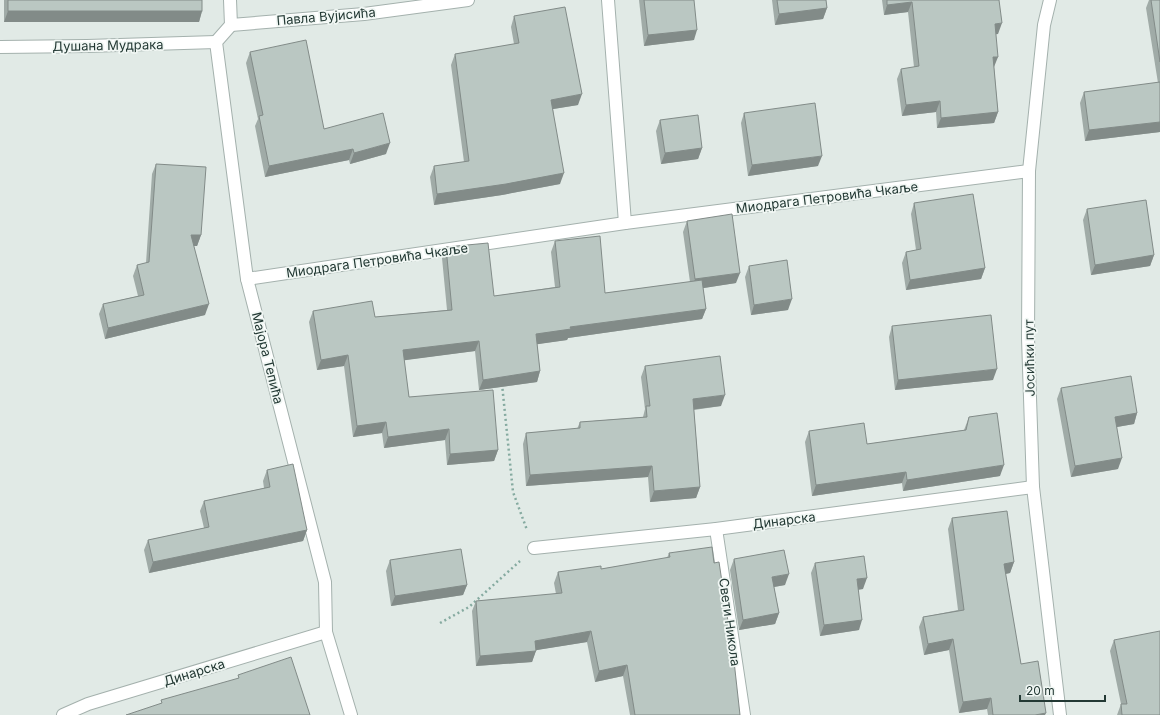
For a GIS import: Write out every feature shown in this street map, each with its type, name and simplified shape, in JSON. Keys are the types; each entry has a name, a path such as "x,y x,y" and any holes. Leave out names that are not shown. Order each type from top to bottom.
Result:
{"street":[{"path":"216,42 231,25 230,0"},
{"name":"Павла Вујисића","path":"231,25 364,14 468,0"},
{"path":"608,0 625,223"},
{"name":"Јосићки пут","path":"1050,0 1044,25 1029,171 1028,338 1033,487 1060,715"},
{"name":"Душана Мудрака","path":"0,47 216,42"},
{"name":"Мајора Тепића","path":"216,42 248,279 325,582 326,632 351,715"},
{"name":"Миодрага Петровића Чкаље","path":"248,279 625,223 1029,171"},
{"name":"Динарска","path":"534,548 716,529 1033,487"},
{"name":"Свети Никола","path":"716,529 744,715"},
{"name":"Динарска","path":"63,715 88,704 326,632"}],"path":[{"path":"440,623 469,607 534,548 513,492 502,382"}],"building":[{"path":"8,0 202,0 202,11 8,11"},
{"path":"644,0 694,0 697,30 648,35"},
{"path":"777,0 826,0 827,8 779,14"},
{"path":"887,0 999,0 1002,23 995,24 998,57 993,57 998,112 941,118 940,101 906,105 901,69 919,66 912,2 887,5"},
{"path":"1151,0 1160,0 1160,62"},
{"path":"565,7 582,94 551,100 564,173 506,184 437,194 434,166 469,161 455,54 519,43 514,16"},
{"path":"306,40 324,129 383,113 390,143 354,153 353,149 269,166 259,116 263,115 250,52"},
{"path":"1160,82 1160,122 1089,130 1084,92"},
{"path":"815,103 822,156 752,165 744,113"},
{"path":"698,115 702,148 665,153 660,120"},
{"path":"156,164 206,167 201,235 191,235 209,304 108,328 103,304 144,295 137,265 149,262"},
{"path":"973,194 985,268 910,280 906,252 921,249 914,203"},
{"path":"1146,200 1154,255 1095,265 1087,209"},
{"path":"732,214 740,273 695,279 687,221"},
{"path":"600,236 605,293 702,280 706,309 570,327 571,329 536,334 540,371 483,380 479,341 403,350 409,397 493,390 498,450 450,454 449,429 388,437 386,422 357,426 348,355 321,360 313,311 372,301 375,317 452,310 446,247 488,243 494,296 560,287 555,241"},
{"path":"787,260 792,299 754,305 749,266"},
{"path":"991,315 997,369 898,380 892,326"},
{"path":"720,356 725,395 693,399 700,487 654,491 652,466 530,475 526,433 580,428 580,422 647,417 646,406 650,406 645,366"},
{"path":"1131,376 1137,413 1115,417 1122,458 1075,466 1061,388"},
{"path":"997,413 1004,465 907,480 906,472 816,485 809,431 864,423 867,444 966,430 969,417"},
{"path":"293,464 307,530 153,562 148,540 209,527 204,501 270,487 267,470"},
{"path":"1007,511 1014,562 1004,564 1021,664 1038,661 1046,713 1035,715 993,715 991,698 963,702 953,639 928,644 923,617 964,610 952,518"},
{"path":"712,547 714,563 719,562 734,661 740,715 635,715 627,665 599,671 591,631 535,641 536,651 480,656 476,601 562,593 558,572 601,566 601,569 670,557 669,553"},
{"path":"461,549 467,585 395,596 390,560"},
{"path":"784,550 789,574 772,577 779,613 743,620 734,559"},
{"path":"864,556 867,578 857,579 862,620 824,625 815,563"},
{"path":"1160,631 1160,715 1122,715 1121,704 1127,704 1114,640"},
{"path":"291,657 310,715 126,715 162,703 161,700 239,678 238,675"}]}
